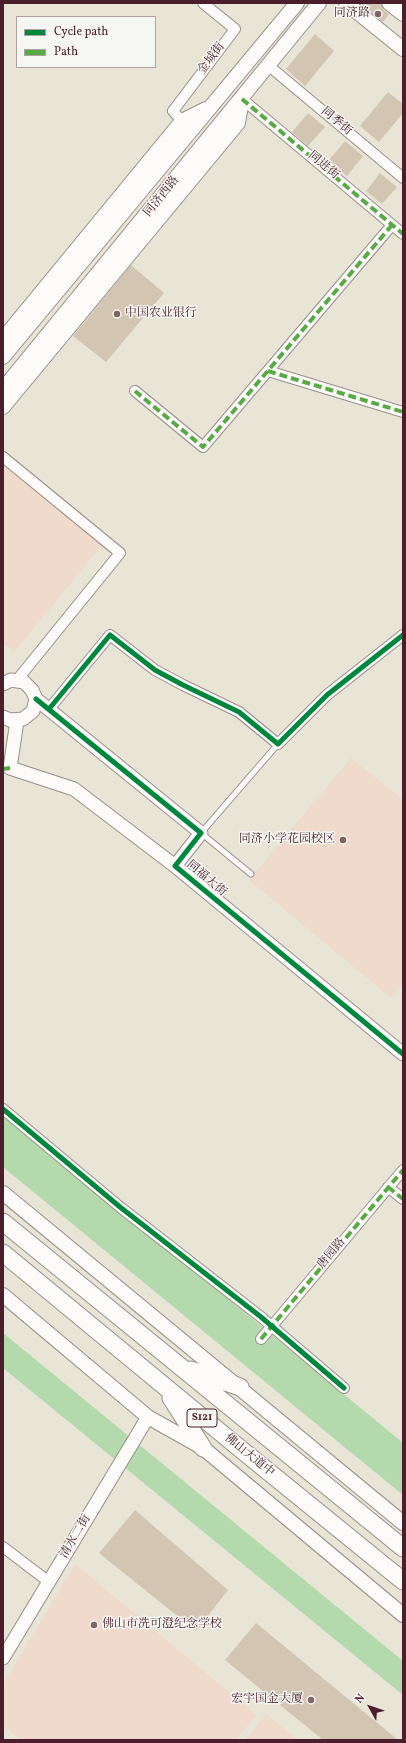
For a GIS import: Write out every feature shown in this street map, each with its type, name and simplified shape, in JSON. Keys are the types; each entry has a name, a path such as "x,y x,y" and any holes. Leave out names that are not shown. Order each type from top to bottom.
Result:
{"highway":[{"name":"S121","path":"3,1222 403,1548"},
{"name":"佛山大道中","path":"3,1253 403,1581"},
{"path":"178,1365 240,1387"},
{"path":"163,1385 203,1448"}],"main road":[{"name":"同济西路","path":"3,357 298,3"},
{"name":"同济西路","path":"3,389 242,99 319,3"},
{"path":"346,3 403,50"},
{"path":"389,3 403,14"},
{"path":"3,407 238,123 242,99"},
{"path":"3,339 182,121 212,106"},
{"path":"42,310 55,275 84,259"},
{"path":"3,1193 403,1523"},
{"path":"3,1295 148,1417 203,1448 403,1615"}],"street":[{"name":"金城街","path":"182,121 173,111 235,29 203,3"},
{"name":"同季街","path":"269,66 403,178"},
{"name":"同进街","path":"242,99 403,234"},
{"path":"135,391 203,447 392,225"},
{"path":"268,371 403,412"},
{"path":"3,457 120,553 9,680 29,685 36,699 201,833"},
{"path":"49,709 110,635 155,670 183,686 239,712 278,744 327,695 403,635"},
{"path":"3,717 17,721 28,716 33,711 36,699"},
{"name":"同福大街","path":"17,721 6,768 74,789 175,866 403,1054"},
{"name":"同福大街","path":"175,866 201,833"},
{"path":"3,1109 120,1207 272,1326 344,1388"},
{"name":"唐园路","path":"261,1339 403,1170"},
{"path":"388,1187 403,1200"},
{"name":"清水二街","path":"3,1658 148,1417"},
{"path":"3,1547 49,1582"}],"lane":[{"path":"251,874 201,833 278,744"}],"shaded area":[{"path":"3,462 103,544 14,652 3,643"},
{"name":"同济小学花园校区","path":"351,758 403,800 403,984 391,998 249,880"},
{"name":"佛山市冼可澄纪念学校","path":"75,1564 256,1715 236,1740 21,1740 3,1726 3,1685"},
{"path":"267,1714 297,1740 245,1740"}],"green space":[{"path":"3,1113 403,1443 403,1495 3,1167"},
{"path":"3,1333 403,1661 403,1695 3,1368"}],"building":[{"path":"360,3 381,3 383,9 389,14 383,22"},
{"path":"315,34 334,51 305,86 286,69"},
{"path":"388,92 403,104 403,113 379,142 360,126"},
{"path":"308,113 325,127 308,146 292,132"},
{"path":"345,141 363,156 347,176 329,160"},
{"path":"380,173 397,187 382,204 366,191"},
{"name":"中国农业银行","path":"131,265 164,293 106,362 73,336"},
{"path":"135,1510 228,1590 196,1631 99,1553"},
{"name":"宏宇国金大厦","path":"256,1623 398,1740 323,1740 225,1660"}],"marked path":[{"path":"242,99 403,234"},
{"path":"135,391 203,447 392,225"},
{"path":"268,371 403,412"},
{"path":"3,769 10,768"},
{"path":"261,1339 403,1170"},
{"path":"388,1187 403,1199"}],"cycle path":[{"path":"49,709 110,635 155,670 239,712 278,744 327,695 403,635"},
{"path":"36,699 201,833 175,866 403,1054"},
{"path":"3,1109 120,1207 261,1317 344,1388"}],"place":[{"name":"同济路","path":"378,14"},
{"name":"中国农业银行","path":"117,314"},
{"name":"同济小学花园校区","path":"343,840"},
{"name":"佛山市冼可澄纪念学校","path":"94,1625"},
{"name":"宏宇国金大厦","path":"311,1700"}]}
